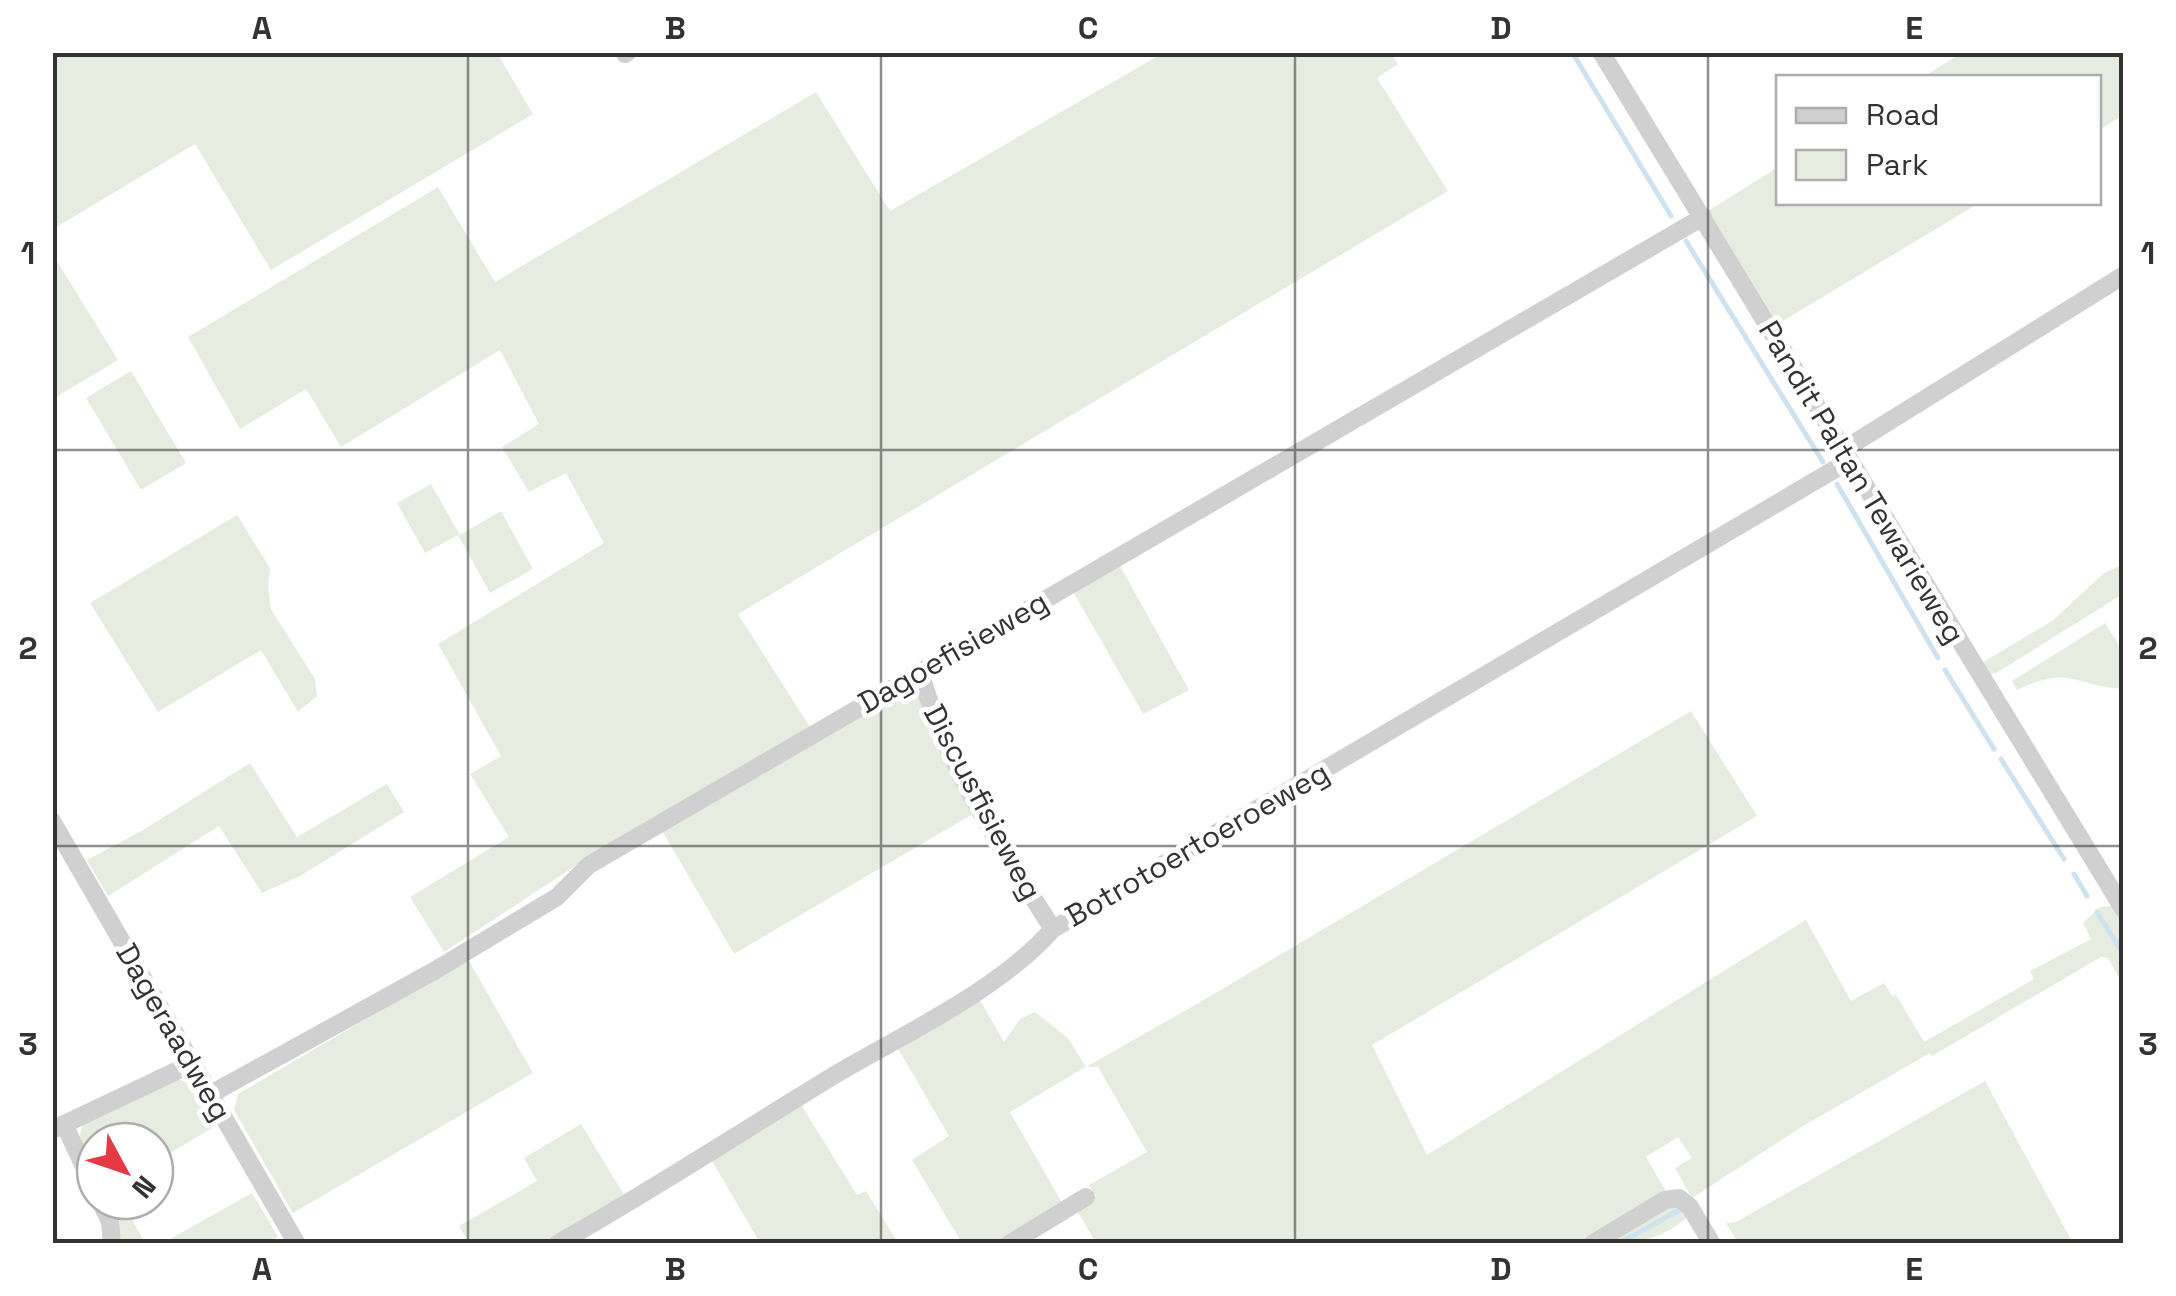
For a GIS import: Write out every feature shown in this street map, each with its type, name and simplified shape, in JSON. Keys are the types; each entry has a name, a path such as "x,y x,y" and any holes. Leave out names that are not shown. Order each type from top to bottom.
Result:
{"street":[{"name":"Pandit Paltan Tewarieweg","path":"1602,52 2124,910"},
{"name":"Dagoefisieweg","path":"209,1095 434,971 557,897 589,865 1703,217"},
{"name":"Botrotoertoeroeweg","path":"558,1244 976,992 1052,929 1846,455 2124,276"},
{"name":"Discusfisieweg","path":"920,672 930,707 978,805 1052,929"},
{"name":"Dageraadweg","path":"52,821 296,1244"},
{"path":"75,1156 58,1127 191,1064"},
{"path":"1008,1244 1086,1197"},
{"path":"1592,1244 1666,1200 1679,1198 1690,1207 1712,1244"}],"green space":[{"path":"1963,52 2120,53 2124,54 2123,115 2101,129 2101,75 1926,75"},
{"path":"52,53 497,53 533,114 271,270 195,144 53,229"},
{"path":"1163,53 1391,53 1398,64 1377,78 1448,191 738,614 810,727 586,859 444,952 410,897 509,837 470,774 501,756 438,644 604,543 566,473 529,492 502,447 539,424 500,350 341,447 306,389 240,429 188,337 438,187 495,282 816,92 890,211"},
{"path":"1776,168 1776,205 1976,205 1778,324 1708,211"},
{"path":"52,253 118,360 53,399 52,399"},
{"path":"131,371 186,463 141,490 86,398"},
{"path":"431,484 460,535 501,511 533,569 490,593 458,535 425,553 397,503"},
{"path":"237,515 270,568 271,609 315,679 317,696 298,712 261,650 158,712 90,603"},
{"path":"1118,562 1189,690 1143,714 1071,588"},
{"path":"2123,564 2123,594 1998,672 1989,675 1980,664 2052,621 2103,574"},
{"path":"2105,623 2123,651 2123,689 2061,677 2017,690 2012,681"},
{"path":"914,686 922,690 978,811 734,954 661,829"},
{"path":"1691,711 1757,816 1372,1045 1427,1155 1806,920 1851,1001 1884,983 1892,996 1896,995 1924,1042 2034,979 2030,971 2091,939 2083,923 2100,907 2112,906 2123,924 2123,985 2108,958 2101,957 1803,1126 1692,1198 1675,1168 1692,1158 1678,1137 1646,1157 1667,1193 1583,1243 1096,1243 1076,1209 1096,1196 1089,1185 1147,1152 1098,1067 1086,1067"},
{"path":"250,763 297,837 387,784 404,812 300,876 262,893 219,826 108,896 87,860"},
{"path":"468,959 533,1073 293,1213 234,1110 238,1094"},
{"path":"978,997 1004,1042 1020,1019 1035,1012 1068,1038 1086,1067 1010,1112 1064,1206 1001,1243 962,1243 912,1160 949,1136 897,1047"},
{"path":"176,1079 195,1090 214,1127 175,1150 175,1121 89,1121"},
{"path":"1985,1081 2073,1243 1738,1243 1726,1223 1736,1222"},
{"path":"800,1103 857,1195 866,1191 898,1243 760,1243 712,1161"},
{"path":"581,1124 626,1198 546,1243 469,1243 459,1226 537,1181 524,1158"},
{"path":"252,1193 278,1237 265,1243 163,1243"},
{"path":"1675,1204 1688,1216 1668,1231 1636,1241 1600,1244"},
{"path":"116,1221 133,1221 145,1243 122,1243"}],"waterway":[{"path":"1575,57 1671,216"},
{"path":"1686,241 1823,462"},
{"path":"1837,484 1938,658"},
{"path":"1945,670 1994,749"},
{"path":"2001,759 2064,859"},
{"path":"2074,874 2087,896"},
{"path":"2097,912 2124,955"},
{"path":"1618,1244 1681,1209"}]}
